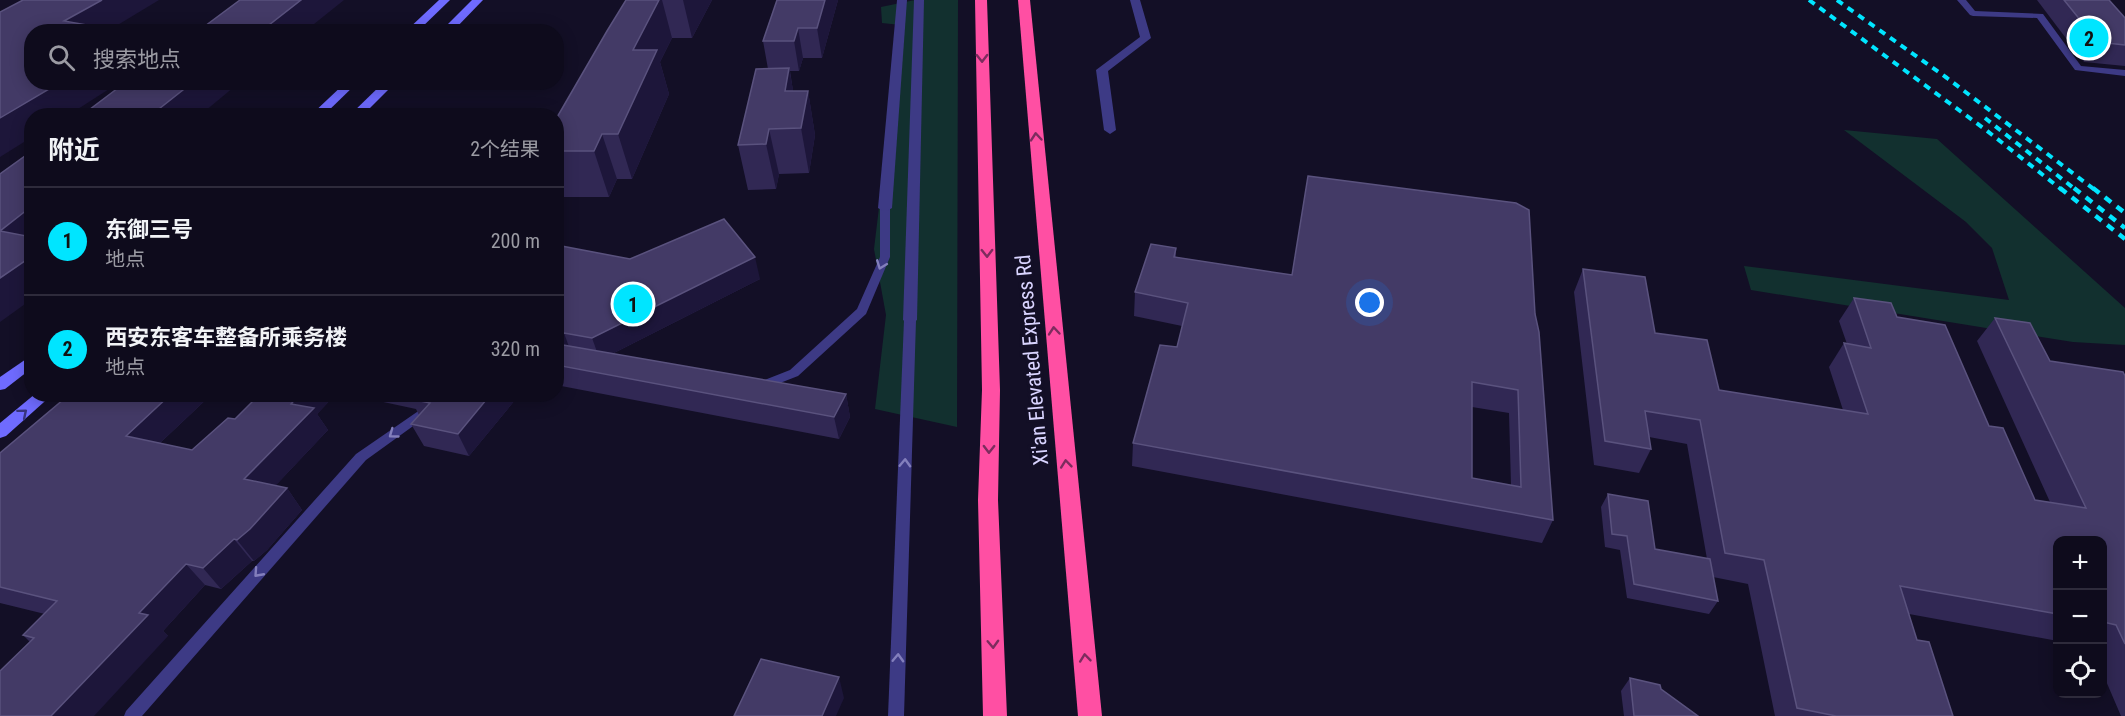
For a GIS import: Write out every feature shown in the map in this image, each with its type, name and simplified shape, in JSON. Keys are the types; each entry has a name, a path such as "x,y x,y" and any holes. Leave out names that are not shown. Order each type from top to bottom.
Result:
{"highway":[{"name":"Xi'an Elevated Express Rd","path":"981,0 991,390 988,500 995,716"},
{"name":"Xi'an Elevated Express Rd","path":"1024,0 1090,716"}],"street":[{"path":"419,24 445,0"},
{"path":"453,24 478,0"},
{"path":"885,208 902,0"},
{"path":"910,320 919,0"},
{"path":"1110,130 1102,70 1146,38 1135,0"},
{"path":"325,108 344,90"},
{"path":"363,108 383,90"},
{"path":"0,385 24,366"},
{"path":"0,432 36,402"}],"lane":[{"path":"1961,0 1973,13 2040,16 2078,68 2125,73"},
{"path":"746,392 794,372 862,311 885,257 885,208"},
{"path":"896,716 910,320"},
{"path":"132,716 361,457 428,409 445,402"}],"green space":[{"path":"915,0 958,0 957,427 875,409 886,315 874,249 901,25 882,23 881,7"},
{"path":"1844,130 1937,139 2125,308 2125,345 2073,342 1751,290 1744,266 2009,300 1992,248 1966,222"}],"building":[{"path":"23,0 102,0 64,21 81,24 24,24 24,90 47,90 0,118 0,12"},
{"path":"240,0 301,0 270,24 208,24"},
{"path":"626,0 659,0 633,50 657,50 618,134 602,134 594,151 564,151 562,108"},
{"path":"777,0 825,0 817,28 798,28 794,41 763,41"},
{"path":"2064,0 2109,0 2125,18 2125,45 2098,42"},
{"path":"789,68 785,91 808,91 801,128 769,129 766,144 738,145 756,69"},
{"path":"115,90 183,90 160,108 92,108"},
{"path":"24,157 24,212 0,231 0,174"},
{"path":"1308,176 1516,203 1529,210 1535,314 1539,332 1553,520 1133,443 1160,345 1177,347 1188,303 1135,292 1151,244 1176,248 1174,257 1292,275","holes":["1472,382 1518,390 1521,487 1472,478"]},
{"path":"724,219 755,257 592,338 564,333 564,247 630,259"},
{"path":"0,231 24,236 24,262 0,278"},
{"path":"1583,269 1645,277 1655,333 1707,340 1719,390 1868,414 1844,343 1871,348 1854,298 1891,303 1897,317 1945,325 1989,426 2003,428 2035,500 2086,508 1995,318 2030,323 2050,361 2123,372 2125,376 2125,644 2116,625 2107,623 2107,536 2053,536 2053,613 1900,586 1917,640 1929,642 1953,716 1836,716 1797,708 1764,560 1725,553 1700,420 1645,411 1651,449 1605,441"},
{"path":"564,345 846,394 834,417 564,366"},
{"path":"61,402 162,402 126,436 192,450 228,418 235,419 252,402 293,402 291,404 314,408 244,479 287,488 250,529 237,540 234,539 203,568 186,564 139,613 148,615 51,716 0,716 0,671 34,638 23,635 57,601 0,587 0,453"},
{"path":"425,402 484,402 458,434 411,424 430,403"},
{"path":"1608,494 1648,501 1655,549 1710,559 1718,601 1634,584 1627,536 1612,534"},
{"path":"761,659 839,677 822,716 734,716"},
{"path":"1630,678 1660,685 1661,689 1698,716 1634,716"}],"railway":[{"path":"1809,0 1986,130 2062,190"},
{"path":"1837,0 1947,78 2095,190"},
{"path":"1985,118 2076,190"},
{"path":"2060,188 2125,239"},
{"path":"2074,188 2125,228"},
{"path":"2093,188 2125,213"}],"place":[{"name":"西安东客车整备所乘务楼","path":"2089,38"},
{"name":"东御三号","path":"633,304"}]}
